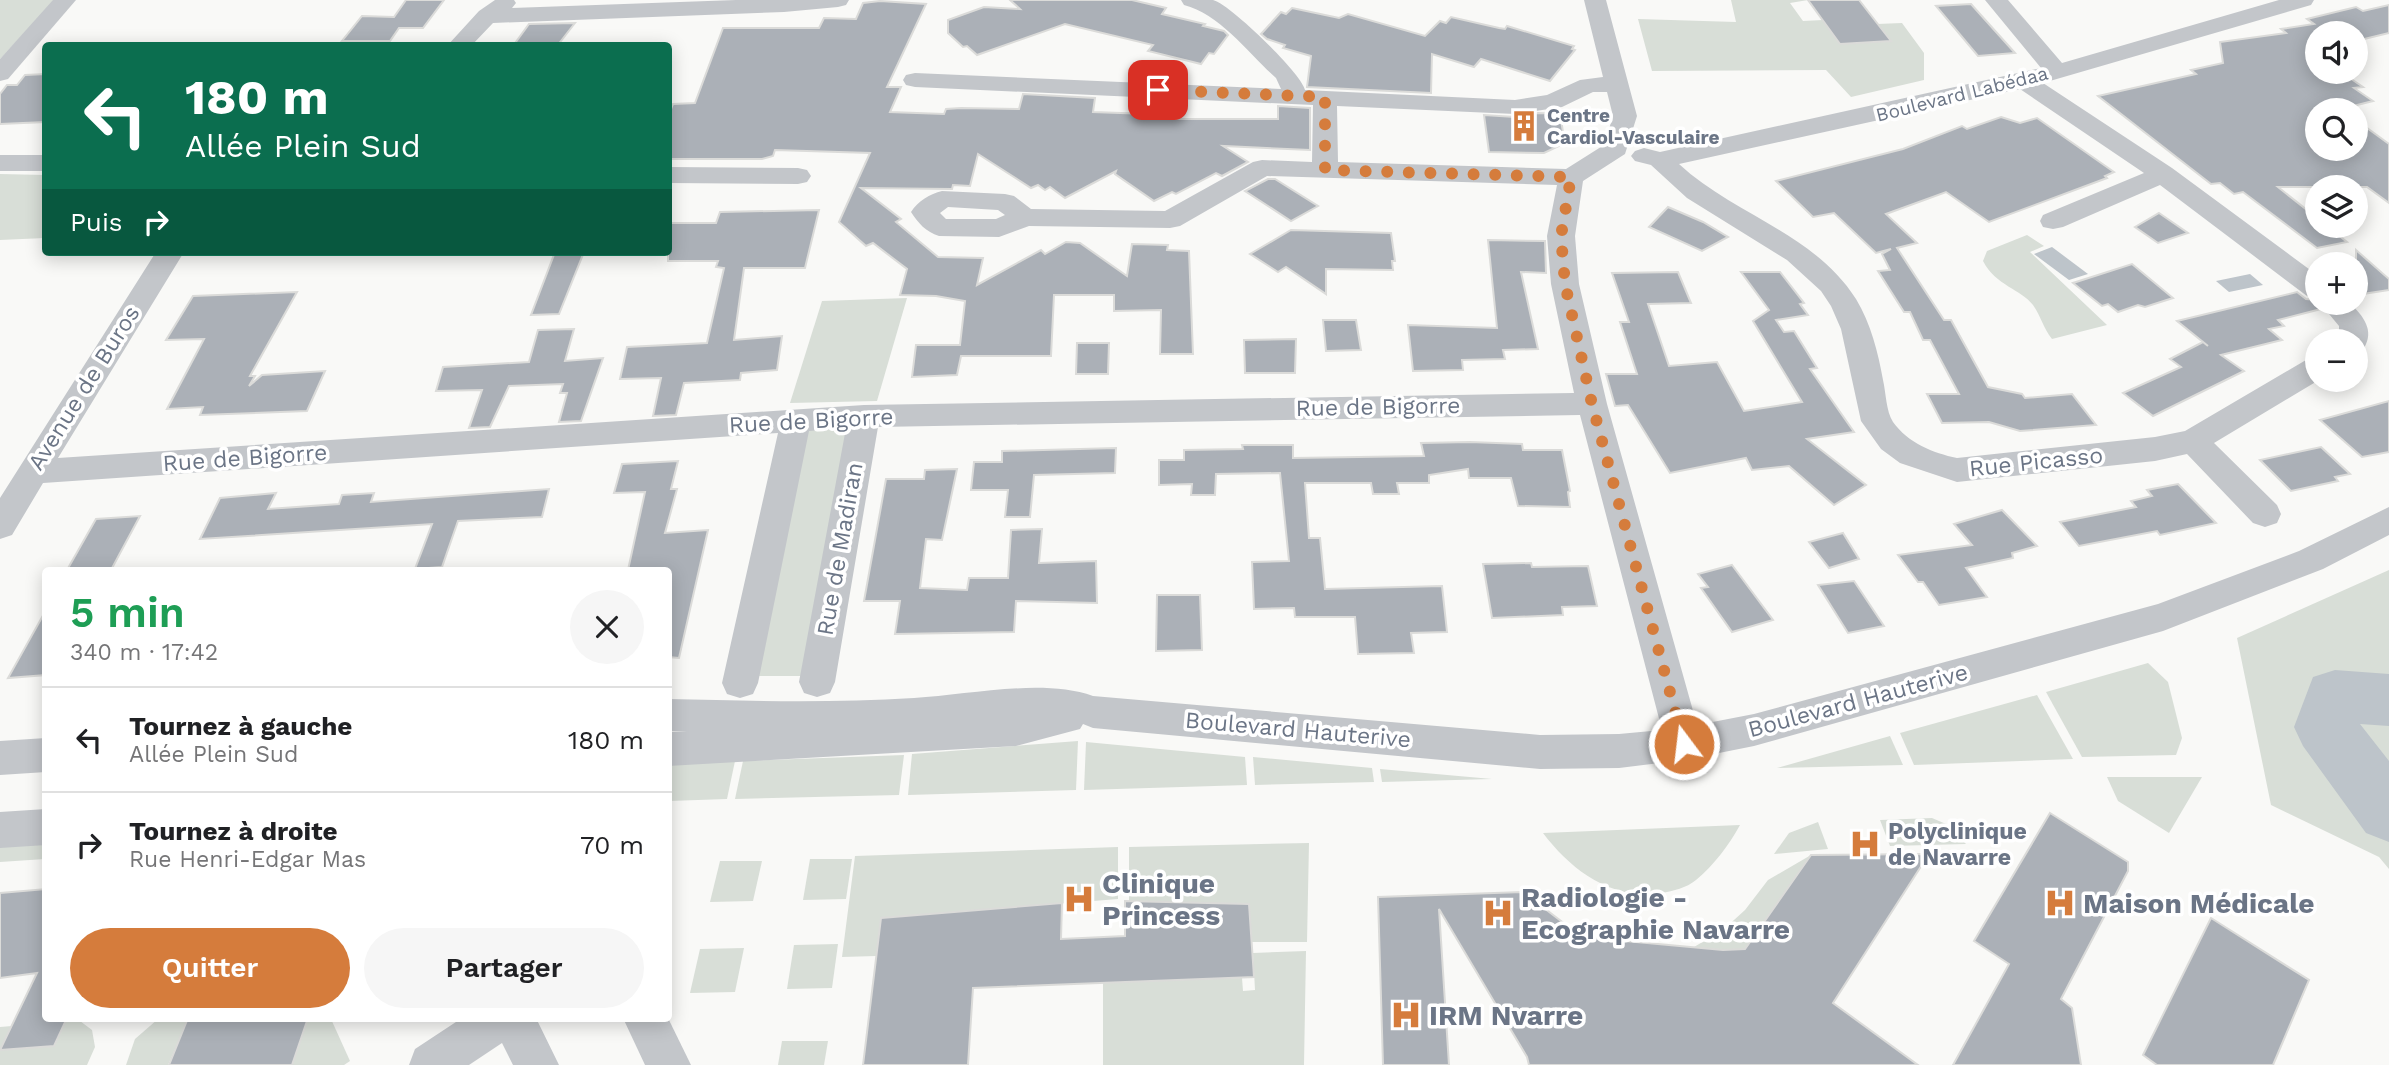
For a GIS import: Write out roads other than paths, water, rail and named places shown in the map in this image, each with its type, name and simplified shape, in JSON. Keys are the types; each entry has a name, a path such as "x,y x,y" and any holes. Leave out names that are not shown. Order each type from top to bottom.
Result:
{"street":[{"path":"0,74 65,0"},
{"path":"460,42 485,8 510,0"},
{"path":"485,8 784,5 838,0"},
{"path":"1192,0 1204,3 1225,18 1284,73 1292,84 1294,95"},
{"path":"1025,217 1170,220 1262,168 1571,177 1616,149 1625,116 1595,0"},
{"path":"1996,0 2056,71"},
{"name":"Boulevard Labédaa","path":"1616,149 1660,160 2024,81 2303,0"},
{"path":"915,80 1515,107 1553,102 1588,85 1617,84"},
{"path":"2024,81 2163,174 2305,280"},
{"path":"1325,97 1325,170"},
{"name":"Rue Picasso","path":"1660,160 1693,190 1803,258 1832,288 1844,302 1853,321 1876,421 1885,435 1913,456 1932,465 1957,470 2155,449 2193,441 2305,375"},
{"path":"0,163 42,163"},
{"path":"2053,221 2163,174"},
{"path":"672,175 798,176"},
{"path":"1571,177 1561,236 1565,284 1592,404 1684,744"},
{"name":"Avenue de Buros","path":"0,526 167,256"},
{"name":"Rue de Bigorre","path":"32,472 864,416 1592,404"},
{"name":"Rue de Madiran","path":"817,682 864,416"},
{"path":"740,684 796,421"},
{"path":"2193,441 2265,514"},
{"name":"Boulevard Hauterive","path":"672,715 812,718 1070,704 1093,712 1541,752 1619,751 1684,744 1754,730 2163,617 2311,560 2389,520"},
{"name":"Boulevard Hauterive","path":"672,749 1016,730 1093,712"},
{"path":"0,758 42,755"},
{"path":"0,830 42,827"},
{"path":"431,1065 495,1022"},
{"path":"514,1022 537,1065"},
{"path":"645,1022 669,1065"}],"waterway":[{"path":"2389,700 2335,696 2325,727 2389,812"}],"place":[{"name":"Centre Cardiol-Vasculaire","path":"1524,126"},
{"name":"Polyclinique de Navarre","path":"1865,844"},
{"name":"Clinique Princess","path":"1079,899"},
{"name":"Maison Médicale","path":"2060,903"},
{"name":"Radiologie - Ecographie Navarre","path":"1498,913"},
{"name":"IRM Nvarre","path":"1406,1015"}]}
